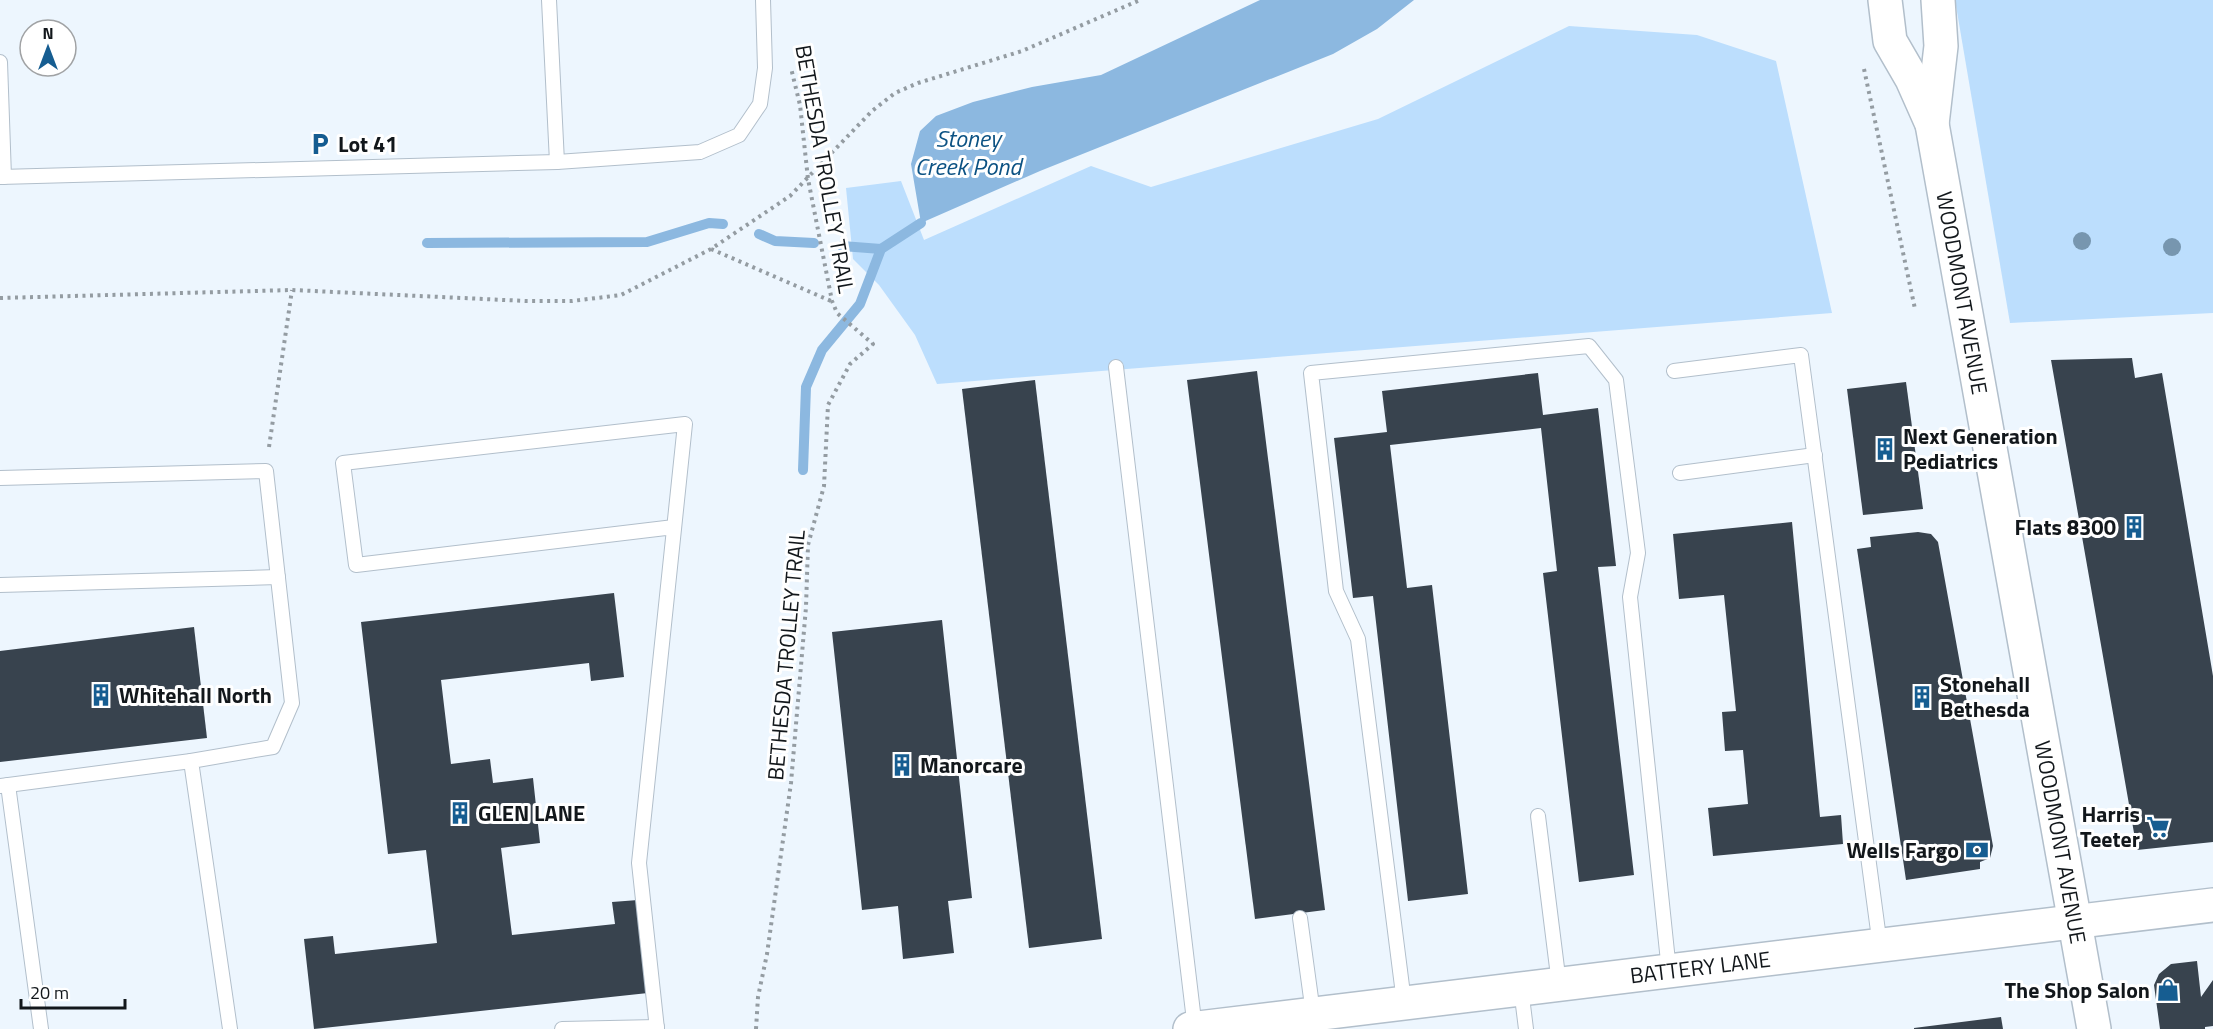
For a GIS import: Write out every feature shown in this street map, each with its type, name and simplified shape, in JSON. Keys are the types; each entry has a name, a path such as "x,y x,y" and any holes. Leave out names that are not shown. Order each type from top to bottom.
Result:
{"street":[{"name":"WOODMONT AVENUE","path":"1885,0 1890,41 1912,79 1932,124 2094,1029"},
{"name":"WOODMONT AVENUE","path":"1932,124 1941,46 1938,0"},
{"name":"BATTERY LANE","path":"1190,1029 2213,905"}],"lane":[{"path":"549,0 557,162"},
{"path":"0,62 2,177 557,162 700,152 739,135 760,104 765,68 763,0"},
{"path":"1404,1002 1358,639 1336,591 1311,373 1589,346 1616,380 1638,553 1630,597 1669,971"},
{"path":"1674,371 1801,356 1880,946"},
{"path":"1116,367 1195,1029"},
{"path":"562,1029 657,1028 639,863 685,424 343,463 356,565 674,527"},
{"path":"1680,473 1815,455"},
{"path":"0,478 266,471 292,702 273,747 4,786 41,1029"},
{"path":"0,585 278,577"},
{"path":"191,760 230,1029"},
{"path":"1538,816 1559,984"},
{"path":"1300,918 1313,1013"},
{"path":"1521,989 1526,1029"}],"path":[{"path":"0,298 292,290 572,301 621,295 711,249 790,196 872,111 895,93 918,82 1022,51 1140,0"},
{"path":"1862,57 1914,309"},
{"name":"BETHESDA TROLLEY TRAIL","path":"756,1029 758,997 767,954 791,783 806,607 808,545 824,486 828,405 850,364 873,344 837,313 832,301 808,178 800,105 789,60"},
{"path":"711,249 832,301"},
{"path":"266,471 292,290"}],"shaded area":[{"path":"1955,0 2213,0 2213,313 2010,323"},
{"path":"1569,26 1697,35 1776,61 1832,313 937,384 915,335 879,285 853,259 846,188 901,181 924,240 1091,166 1151,187 1378,119"}],"water":[{"name":"Stoney Creek Pond","path":"1260,0 1414,0 1377,29 1333,54 1040,171 921,223 911,164 920,131 936,116 973,102 1032,87 1101,75"}],"building":[{"name":"Flats 8300","path":"2132,358 2135,378 2162,373 2213,676 2213,842 2137,850 2051,360"},
{"path":"1257,371 1325,910 1255,919 1187,380"},
{"path":"1538,373 1543,415 1598,408 1616,566 1598,567 1634,875 1579,882 1543,573 1557,571 1541,428 1390,445 1407,588 1432,585 1468,894 1408,901 1373,596 1353,598 1334,438 1387,432 1382,391"},
{"path":"1035,380 1102,939 1029,948 962,389"},
{"name":"Next Generation Pediatrics","path":"1906,382 1923,509 1863,515 1847,389"},
{"path":"1792,522 1820,817 1841,815 1843,844 1713,856 1708,808 1748,804 1743,750 1725,751 1722,712 1736,711 1724,595 1679,599 1673,534"},
{"name":"Stonehall Bethesda","path":"1918,532 1931,534 1938,542 1993,846 1990,858 1980,862 1980,869 1906,880 1857,549 1871,547 1870,537"},
{"name":"GLEN LANE","path":"614,593 624,677 591,681 589,663 441,680 451,764 490,759 493,783 533,778 540,843 501,848 512,935 615,924 612,902 638,900 648,993 314,1029 304,939 333,936 335,954 437,943 426,850 388,854 361,622"},
{"name":"Manorcare","path":"942,620 972,898 948,901 954,953 903,959 898,906 862,910 832,632"},
{"name":"Whitehall North","path":"194,627 207,738 0,762 0,651"},
{"path":"2197,961 2201,997 2213,980 2213,1026 2205,1027 2205,1029 2160,1029 2154,985 2159,974 2171,964"},
{"path":"2001,1017 2003,1029 1914,1029 1914,1028"}],"waterway":[{"path":"427,243 647,242 709,223 723,224"},
{"path":"803,470 806,387 822,350 860,304 881,249 921,223"},
{"path":"759,234 775,241 814,243"},
{"path":"842,246 881,249"}],"place":[{"name":"Lot 41","path":"320,144"},
{"name":"Next Generation Pediatrics","path":"1885,449"},
{"name":"Flats 8300","path":"2134,527"},
{"name":"Whitehall North","path":"101,695"},
{"name":"Stonehall Bethesda","path":"1922,697"},
{"name":"Manorcare","path":"902,765"},
{"name":"GLEN LANE","path":"460,813"},
{"name":"Harris Teeter","path":"2158,827"},
{"name":"Wells Fargo","path":"1977,850"},
{"name":"The Shop Salon","path":"2168,990"}]}
